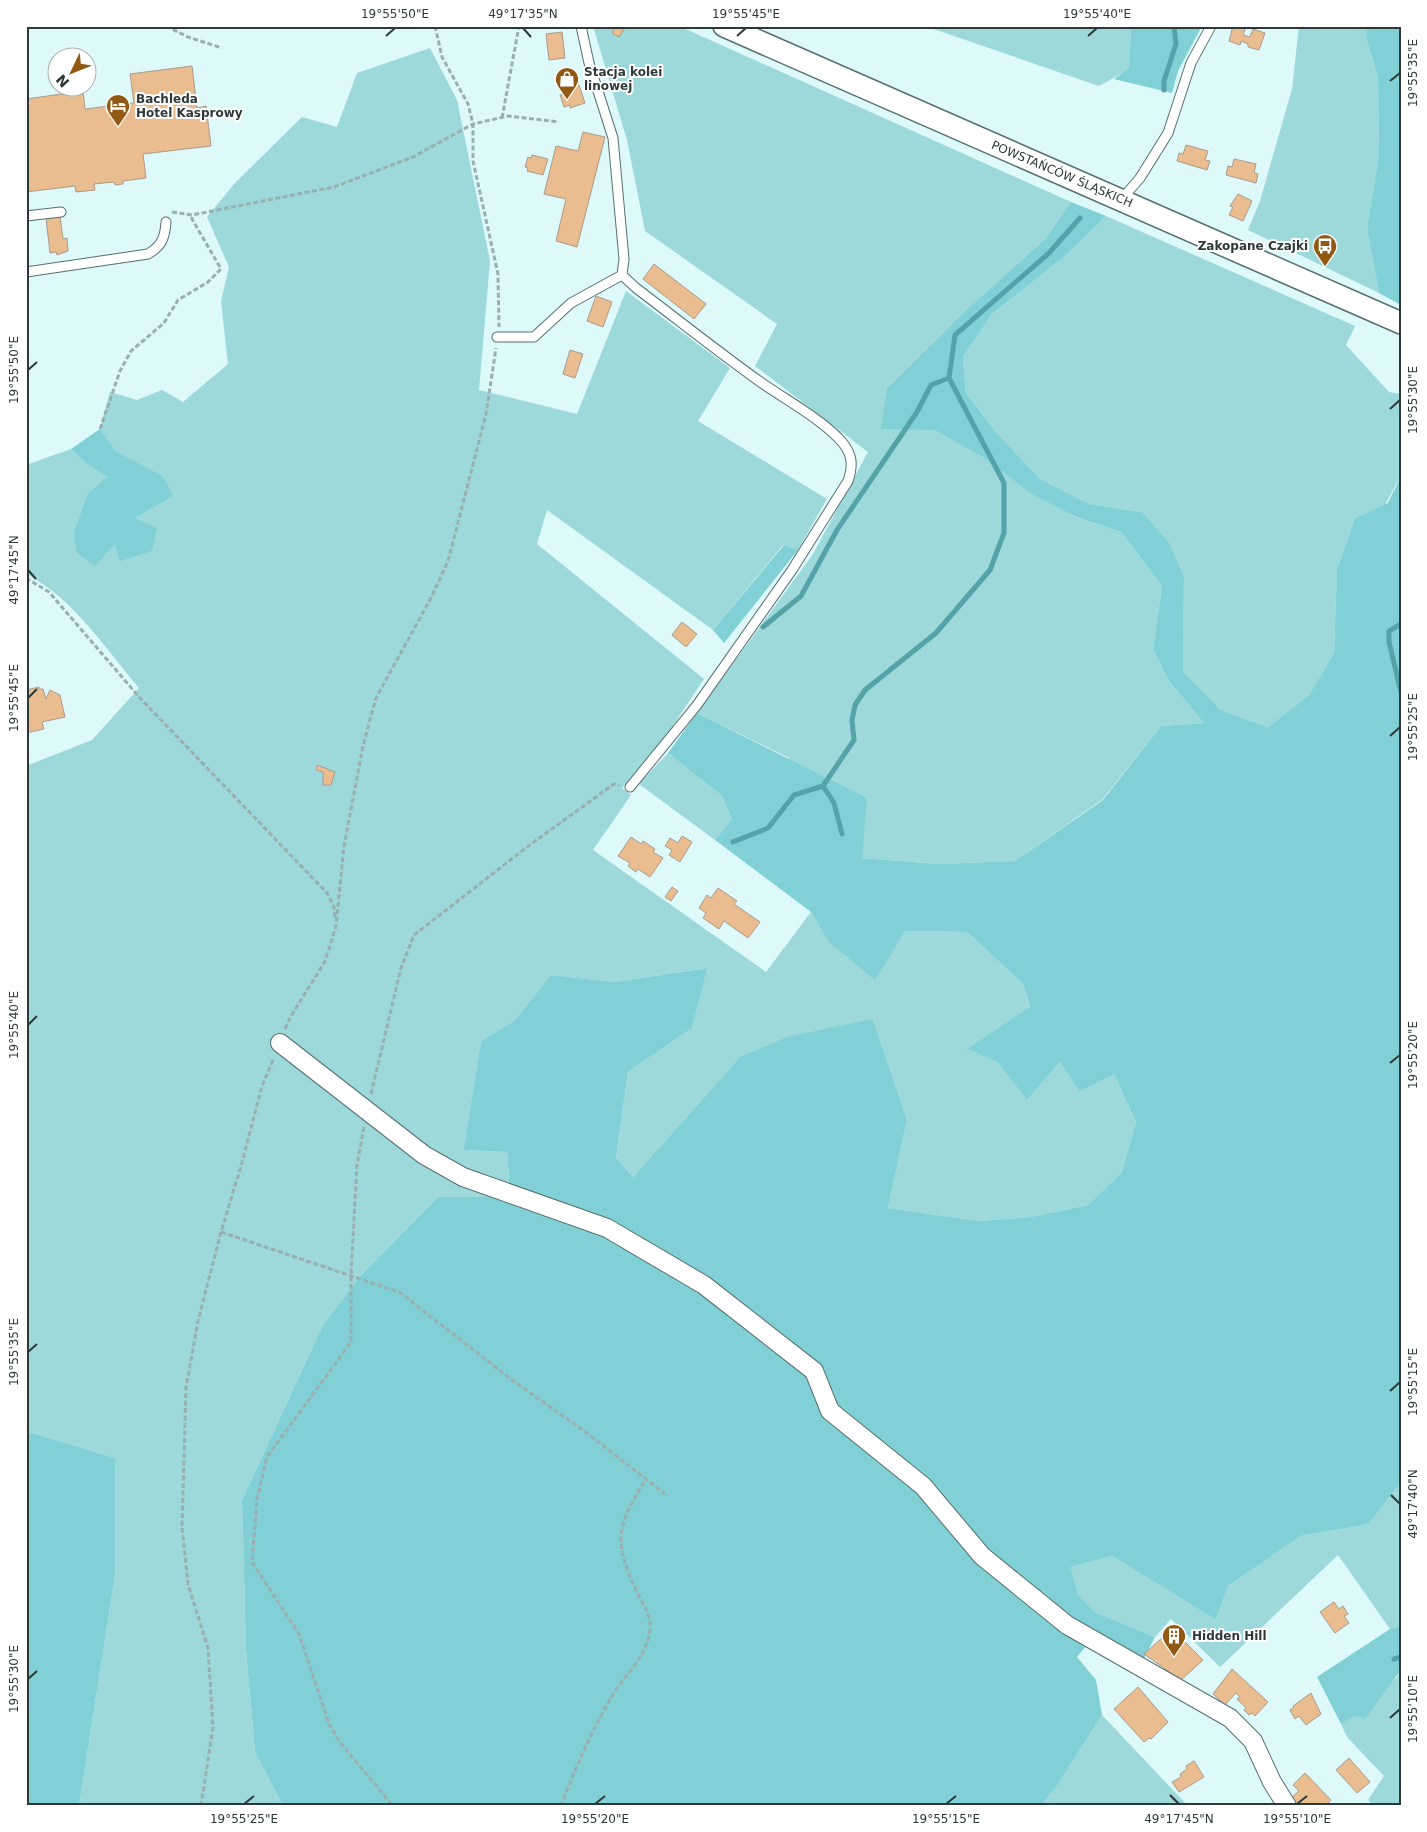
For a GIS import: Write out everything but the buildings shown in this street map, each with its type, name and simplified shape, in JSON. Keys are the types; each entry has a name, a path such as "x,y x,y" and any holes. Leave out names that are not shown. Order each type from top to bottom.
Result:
{"street":[{"name":"POWSTAŃCÓW ŚLĄSKICH","path":"724,26 1401,323"},
{"path":"280,1043 424,1155 463,1177 607,1228 704,1285 814,1371 830,1412 924,1486 982,1556 1067,1625 1230,1718 1252,1741 1287,1806"}],"lane":[{"path":"581,26 589,64 613,138 624,249 622,275"},
{"path":"1122,200 1140,178 1168,133 1191,64 1211,26"},
{"path":"26,216 61,212"},
{"path":"26,272 148,254 157,249 163,241 166,222"},
{"path":"497,337 534,338 571,303 622,275"},
{"path":"622,275 636,288 741,368 824,426 842,442 850,454 853,468 848,481 792,570 697,705 630,787"}],"path":[{"path":"26,28 32,26"},
{"path":"166,26 188,37 222,48"},
{"path":"201,1806 213,1726 208,1648 188,1584 182,1527 182,1472 186,1388 198,1321 262,1086 291,1016 324,963 336,926 344,846 363,746 376,698 431,598 448,561 486,414 500,323 498,274 473,161 472,124 468,104 442,57 435,26"},
{"path":"502,118 519,26"},
{"path":"166,222 166,212 192,215 334,187 414,156 472,124 502,118 559,122"},
{"path":"100,429 120,371 131,351 164,323 178,300 208,282 222,269 192,215"},
{"path":"26,578 49,592 140,698 326,892 334,907 336,926"},
{"path":"393,1806 339,1740 329,1724 299,1634 252,1562 257,1498 267,1457 351,1342 351,1275 356,1165 378,1055 400,968 414,935 531,844 614,784 630,787"},
{"path":"221,1232 399,1292 516,1383 583,1430 665,1494"},
{"path":"561,1806 590,1737 613,1694 646,1650 650,1622 629,1575 619,1544 627,1509 646,1479"}],"shaded area":[{"path":"593,26 679,26 1071,202 1045,239 964,312 887,388 934,430 984,458 1075,517 1121,532 1162,586 1153,649 1168,680 1204,723 1161,726 1103,799 1015,861 938,864 862,858 789,758 697,713 813,554 868,452 755,366 777,324 645,231 627,140"},
{"path":"925,26 1131,26 1129,69 1099,86"},
{"path":"1131,26 1202,26 1178,71 1172,93 1114,79 1129,68"},
{"path":"1299,26 1367,26 1366,37 1378,77 1379,153 1367,229 1379,293 1248,230 1260,201 1292,89"},
{"path":"1367,26 1401,26 1401,305 1379,293 1367,229 1379,153 1378,77 1366,37"},
{"path":"430,48 457,100 490,261 479,390 577,414 626,291 730,368 698,421 827,499 798,550 783,545 713,630 547,510 537,544 704,679 666,736 622,788 631,795 593,850 766,972 811,912 828,941 905,931 967,932 1023,984 1030,1008 967,1049 997,1062 1027,1100 1060,1062 1114,1074 1136,1122 1122,1172 1088,1205 1030,1217 979,1221 888,1208 907,1120 873,1019 740,1057 633,1177 616,1158 628,1072 692,1028 706,968 614,982 551,975 514,1021 481,1041 465,1150 507,1152 510,1198 438,1197 361,1275 323,1325 242,1500 246,1650 255,1752 283,1806 79,1806 115,1575 115,1458 26,1431 26,766 92,740 139,688 73,610 59,596 26,574 26,465 71,449 89,466 107,477 135,518 174,496 163,476 116,451 100,429 110,392 137,400 162,390 183,402 228,364 221,301 229,267 207,217 235,183 302,117 337,127 357,73"},
{"path":"1071,202 1106,216 1065,256 992,314 963,357 966,393 996,432 1040,479 1089,504 1142,512 1169,543 1184,577 1183,671 1221,710 1268,727 1309,695 1334,653 1337,569 1355,518 1388,503 1401,476 1401,1482 1369,1524 1301,1536 1228,1586 1216,1620 1112,1556 1071,1567 1078,1595 1095,1612 1155,1637 1138,1670 1093,1638 1077,1657 1096,1680 1102,1715 1055,1789 1040,1806 283,1806 255,1752 246,1650 242,1500 323,1325 361,1275 438,1197 510,1197 507,1152 464,1150 481,1041 514,1021 551,975 614,982 707,968 692,1028 628,1072 616,1158 633,1177 740,1057 787,1037 873,1019 907,1120 888,1208 979,1221 1030,1217 1088,1205 1122,1172 1136,1122 1114,1074 1080,1091 1060,1062 1027,1100 997,1062 967,1049 1030,1007 1023,984 967,932 905,931 875,980 828,941 811,912 715,840 732,819 722,796 668,753 697,713 867,798 862,858 938,864 1015,861 1103,800 1161,726 1204,723 1168,680 1153,649 1162,586 1121,532 1076,517 1032,494 984,458 934,430 881,429 887,388 964,312 1045,239"},
{"path":"1106,216 1355,326 1346,345 1389,392 1401,394 1401,475 1385,505 1355,518 1337,569 1334,653 1309,695 1268,727 1221,710 1183,671 1184,577 1142,512 1089,504 1040,479 996,432 966,393 963,357 992,314 1065,256"},
{"path":"100,429 116,451 163,476 174,496 135,518 157,528 152,551 120,561 115,544 95,566 77,553 74,532 88,494 107,477 89,466 71,449"},
{"path":"784,545 798,550 724,643 713,630"},
{"path":"668,753 722,796 732,819 715,840 639,784"},
{"path":"26,1431 115,1458 115,1575 79,1806 26,1806"},
{"path":"1401,1482 1401,1626 1390,1629 1338,1555 1220,1667 1171,1619 1155,1637 1095,1612 1078,1595 1071,1567 1112,1556 1216,1620 1228,1586 1301,1536 1369,1524"},
{"path":"1401,1626 1401,1673 1397,1675 1365,1719 1355,1716 1341,1724 1317,1677 1390,1629"},
{"path":"1401,1673 1401,1806 1374,1806 1368,1800 1384,1776 1347,1737 1341,1724 1355,1716"},
{"path":"1102,1715 1188,1806 1040,1806 1055,1789"}],"waterway":[{"path":"1164,90 1164,81 1176,44 1174,26"},
{"path":"733,842 768,828 794,795 823,786 854,740 852,720 855,705 865,690 936,633 990,570 1004,533 1004,483 949,378 955,335 1049,253 1080,218"},
{"path":"763,627 801,596 837,530 917,412 931,385 949,378"},
{"path":"1401,624 1389,631 1389,642 1401,692"},
{"path":"823,786 834,803 842,834"},
{"path":"1394,1659 1401,1657"}],"place":[{"name":"Stacja kolei linowej","path":"567,100"},
{"name":"Bachleda Hotel Kasprowy","path":"118,127"},
{"name":"Zakopane Czajki","path":"1325,267"},
{"name":"Hidden Hill","path":"1174,1657"}]}
